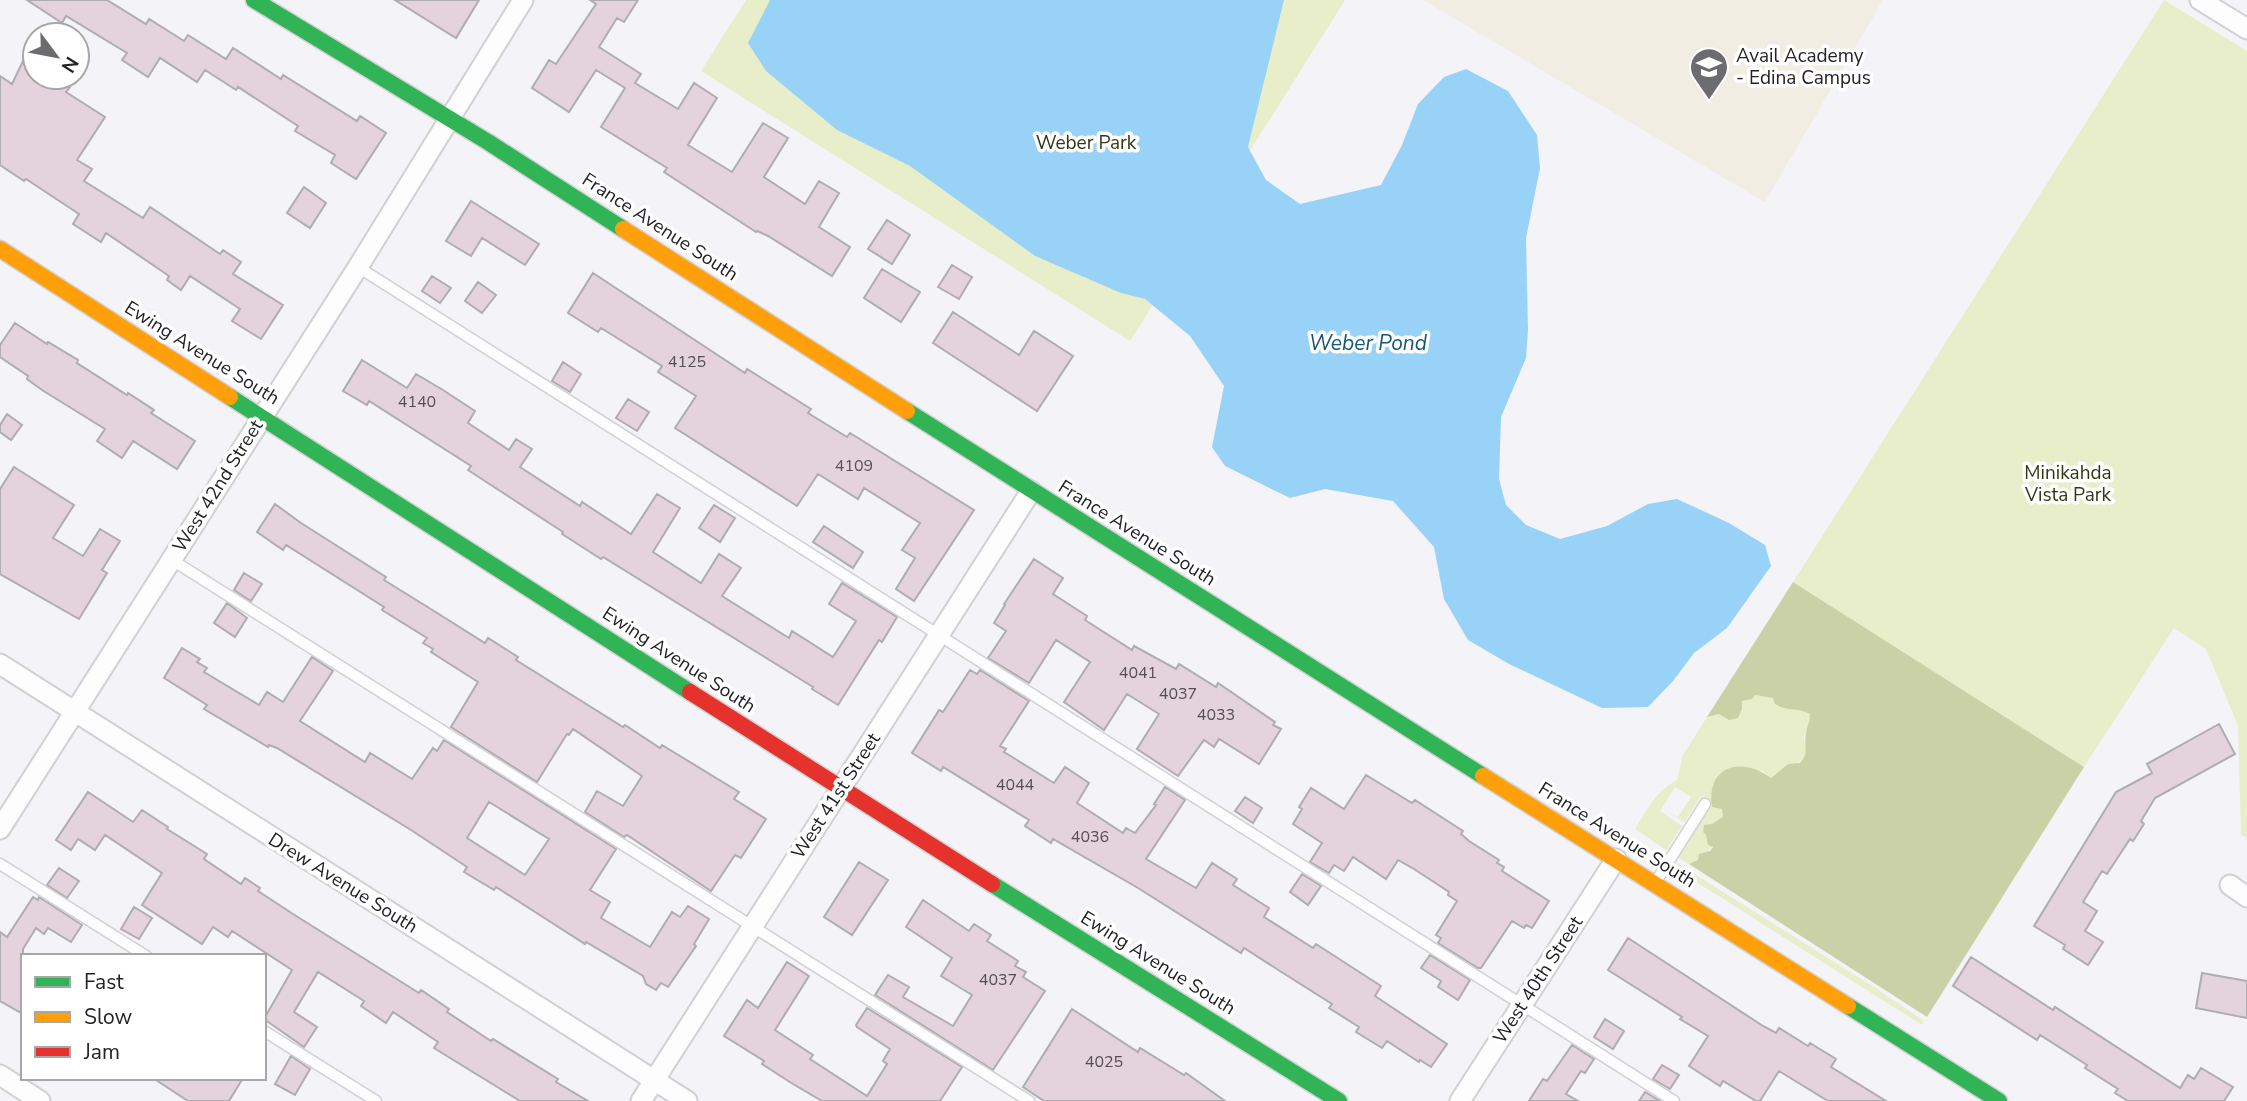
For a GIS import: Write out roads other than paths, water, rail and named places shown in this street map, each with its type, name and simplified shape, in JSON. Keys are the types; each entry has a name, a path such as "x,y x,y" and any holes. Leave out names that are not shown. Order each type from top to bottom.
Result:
{"main road":[{"name":"France Avenue South","path":"254,0 450,119 1031,491 1999,1101"},
{"name":"Ewing Avenue South","path":"0,249 841,789 1339,1101"}],"street":[{"name":"West 42nd Street","path":"0,829 358,267 523,0"},
{"path":"2200,0 2247,29"},
{"name":"West 41st Street","path":"641,1101 1031,491"},
{"name":"Drew Avenue South","path":"0,664 687,1101"},
{"name":"West 40th Street","path":"1460,1101 1616,859"},
{"path":"2230,886 2247,897"},
{"path":"0,1075 40,1101"}],"lane":[{"path":"358,267 1674,1101"},
{"path":"172,560 1029,1101"},
{"path":"1654,883 1704,804"},
{"path":"0,864 143,954"},
{"path":"266,1032 376,1101"}],"water":[{"name":"Weber Pond","path":"770,0 1284,0 1248,147 1266,180 1300,204 1381,185 1402,145 1418,104 1444,77 1466,69 1508,91 1537,135 1540,168 1526,238 1526,358 1501,417 1499,479 1506,505 1526,525 1560,539 1607,526 1648,504 1677,499 1729,523 1765,545 1771,566 1727,628 1694,653 1673,681 1648,707 1602,708 1509,664 1468,640 1444,599 1434,547 1393,501 1325,489 1290,498 1225,466 1212,447 1224,386 1190,336 1145,299 1121,293 1035,256 910,166 837,130 766,71 748,43"}],"place":[{"name":"Avail Academy - Edina Campus","path":"1709,101"}],"park label":[{"name":"Weber Park","path":"1086,143"},
{"name":"Minikahda Vista Park","path":"2068,484"}]}
